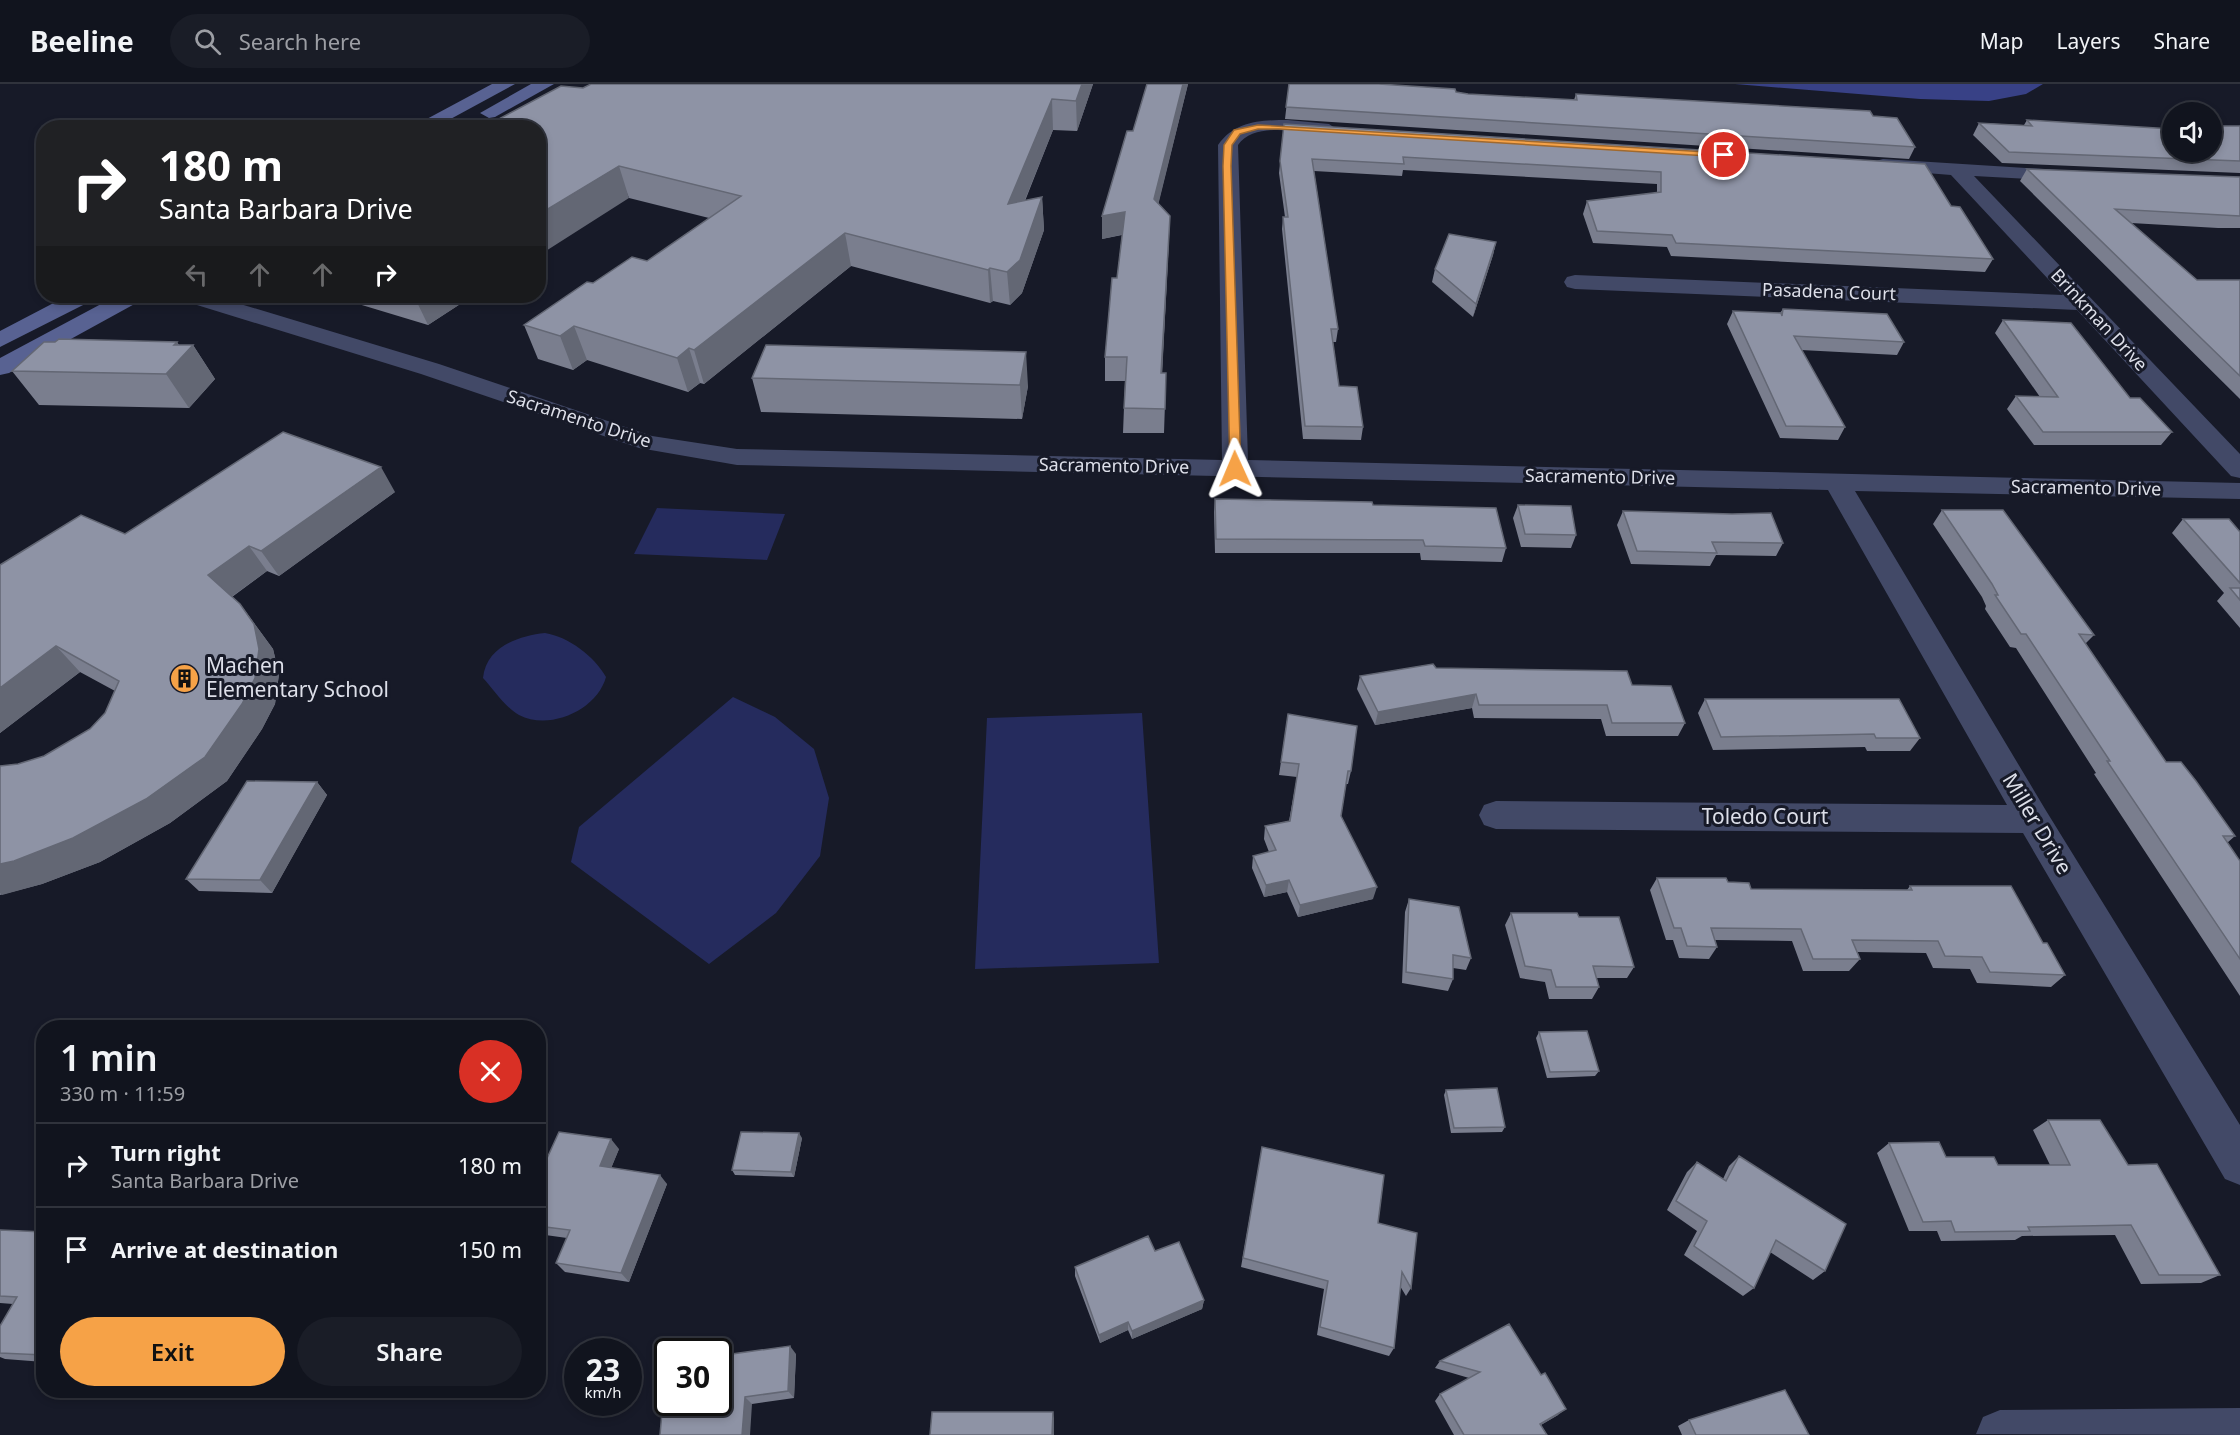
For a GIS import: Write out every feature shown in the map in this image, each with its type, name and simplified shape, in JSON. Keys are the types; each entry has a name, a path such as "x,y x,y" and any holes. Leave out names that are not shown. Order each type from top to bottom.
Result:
{"main road":[{"path":"435,120 506,84"},
{"path":"474,120 545,84"},
{"path":"0,340 69,303"},
{"path":"0,368 119,303"}],"street":[{"path":"1235,469 1228,145 1232,136 1245,129 1279,127 1350,131"},
{"path":"1863,164 2085,176"},
{"name":"Brinkman Drive","path":"1958,170 2240,470"},
{"name":"Pasadena Court","path":"1575,282 2083,303"},
{"name":"Sacramento Drive","path":"215,303 430,369 648,443 736,458 2240,491"},
{"name":"Miller Drive","path":"1837,482 2033,819 2240,1164"},
{"name":"Toledo Court","path":"1496,815 2033,819"},
{"path":"2000,1434 2240,1432"}],"shaded area":[{"path":"1735,84 2043,84 2026,94 1989,101 1920,99"},
{"path":"657,508 785,514 767,560 634,554"},
{"path":"545,633 572,643 595,662 606,677 601,689 583,708 558,719 531,719 514,712 483,678 490,658 505,645 524,637"},
{"path":"733,697 775,717 814,749 829,798 820,856 776,913 709,964 571,862 579,827"},
{"path":"1142,713 1159,963 975,969 987,718"}],"building":[{"path":"591,84 1082,84 1076,101 1052,99 1008,204 1042,197 1020,260 1007,272 990,268 988,270 845,233 694,350 689,348 677,358 574,326 560,336 524,325 587,282 593,283 632,257 647,261 741,196 619,166 546,210 546,120 497,120 561,86 583,88"},
{"path":"1147,84 1183,84 1154,199 1170,216 1161,373 1166,373 1165,409 1124,408 1127,357 1105,357 1112,278 1117,278 1125,212 1102,216 1127,131 1133,131"},
{"path":"1289,84 1379,84 1455,89 1456,92 1468,94 1577,100 1576,94 1870,111 1873,116 1897,118 1915,147 1286,107"},
{"path":"2027,120 2162,128 2162,158 2009,152 1979,123 2032,126"},
{"path":"1284,124 1925,164 1951,206 1960,207 1993,259 1676,243 1672,235 1597,231 1587,201 1661,192 1661,172 1403,157 1404,164 1312,159 1338,329 1331,329 1339,386 1357,387 1363,427 1305,426 1283,217 1288,217 1280,161"},
{"path":"2222,126 2240,126 2240,161 2222,160"},
{"path":"2027,169 2240,177 2240,216 2115,209 2197,280 2240,280 2240,376"},
{"path":"1449,234 1496,242 1476,304 1435,269"},
{"path":"1783,309 1887,314 1904,342 1794,336 1845,427 1786,426 1733,311 1781,313 1782,316"},
{"path":"2003,320 2071,323 2130,398 2140,398 2172,432 2043,432 2016,396 2058,397"},
{"path":"59,339 177,342 174,345 193,345 166,374 12,371 44,342 55,342"},
{"path":"766,345 1026,352 1020,385 752,378"},
{"name":"Machen Elementary School","path":"283,432 381,467 261,551 249,546 208,575 240,604 254,624 259,649 255,678 242,704 205,757 146,799 73,838 14,861 0,864 0,766 18,764 44,756 90,729 105,713 119,681 56,646 0,688 0,565 81,515 125,534"},
{"path":"1215,499 1372,502 1373,505 1496,508 1506,548 1425,546 1423,540 1216,539"},
{"path":"1518,505 1571,506 1576,535 1525,534"},
{"path":"1942,510 2003,510 2094,635 2079,634 2166,762 2181,762 2235,836 2223,836 2240,861 2240,959 2107,761 2110,761 2026,634 2021,634 1995,595 1998,595 1992,584"},
{"path":"1623,511 1771,513 1783,543 1712,542 1717,553 1637,551"},
{"path":"2183,519 2229,519 2240,532 2240,583"},
{"path":"2230,588 2240,588 2240,600"},
{"path":"1433,664 1436,668 1627,671 1632,685 1671,686 1685,723 1612,723 1607,705 1479,705 1476,694 1378,712 1360,676"},
{"path":"1705,699 1899,699 1920,738 1876,738 1874,734 1721,737"},
{"path":"1288,714 1357,726 1351,771 1348,771 1341,816 1377,887 1300,905 1289,880 1266,885 1253,856 1276,850 1265,826 1290,821 1299,764 1281,762"},
{"path":"247,781 317,782 260,880 186,879"},
{"path":"1657,878 1726,878 1728,882 1749,883 1751,889 1912,890 1910,886 2011,886 2043,943 2047,943 2065,975 1990,972 1982,957 1945,956 1938,941 1852,940 1860,959 1813,959 1801,929 1711,928 1717,947 1687,946 1681,928 1674,928"},
{"path":"1409,899 1459,907 1471,958 1453,955 1453,979 1406,972"},
{"path":"1511,913 1577,913 1579,917 1619,917 1634,967 1593,966 1599,987 1556,987 1551,970 1525,966"},
{"path":"1587,1031 1599,1071 1550,1072 1539,1032"},
{"path":"1497,1088 1505,1127 1454,1128 1446,1090"},
{"path":"2048,1120 2100,1120 2128,1165 2157,1164 2220,1275 2159,1275 2131,1225 2028,1227 2030,1231 1955,1232 1951,1221 1923,1222 1889,1143 1939,1142 1946,1157 1994,1157 1998,1165 2070,1165"},
{"path":"559,1132 611,1139 600,1166 660,1175 621,1273 556,1263 570,1230 546,1227 546,1160"},
{"path":"741,1132 799,1133 791,1172 732,1170"},
{"path":"1262,1147 1384,1175 1378,1223 1417,1233 1411,1288 1402,1272 1394,1348 1320,1327 1328,1281 1243,1258"},
{"path":"1739,1156 1846,1224 1825,1271 1776,1240 1754,1288 1694,1246 1707,1221 1676,1201 1697,1162 1726,1181"},
{"path":"0,1230 36,1232 36,1355 0,1353 0,1326 17,1297 0,1296"},
{"path":"1148,1236 1155,1251 1179,1242 1204,1300 1132,1331 1128,1322 1099,1335 1075,1267"},
{"path":"1509,1324 1541,1375 1545,1373 1566,1409 1540,1424 1547,1435 1464,1435 1440,1394 1480,1372 1440,1361"},
{"path":"790,1346 788,1391 745,1397 742,1435 660,1435 662,1416 732,1416 732,1354"},
{"path":"1785,1390 1809,1435 1696,1435 1689,1420"},
{"path":"932,1412 1053,1412 1052,1435 930,1435"}],"place":[{"name":"Machen Elementary School","path":"185,678"}],"route":[{"path":"1235,469 1227,166 1228,145 1232,136 1237,132 1258,127 1279,127 1724,155"}]}
